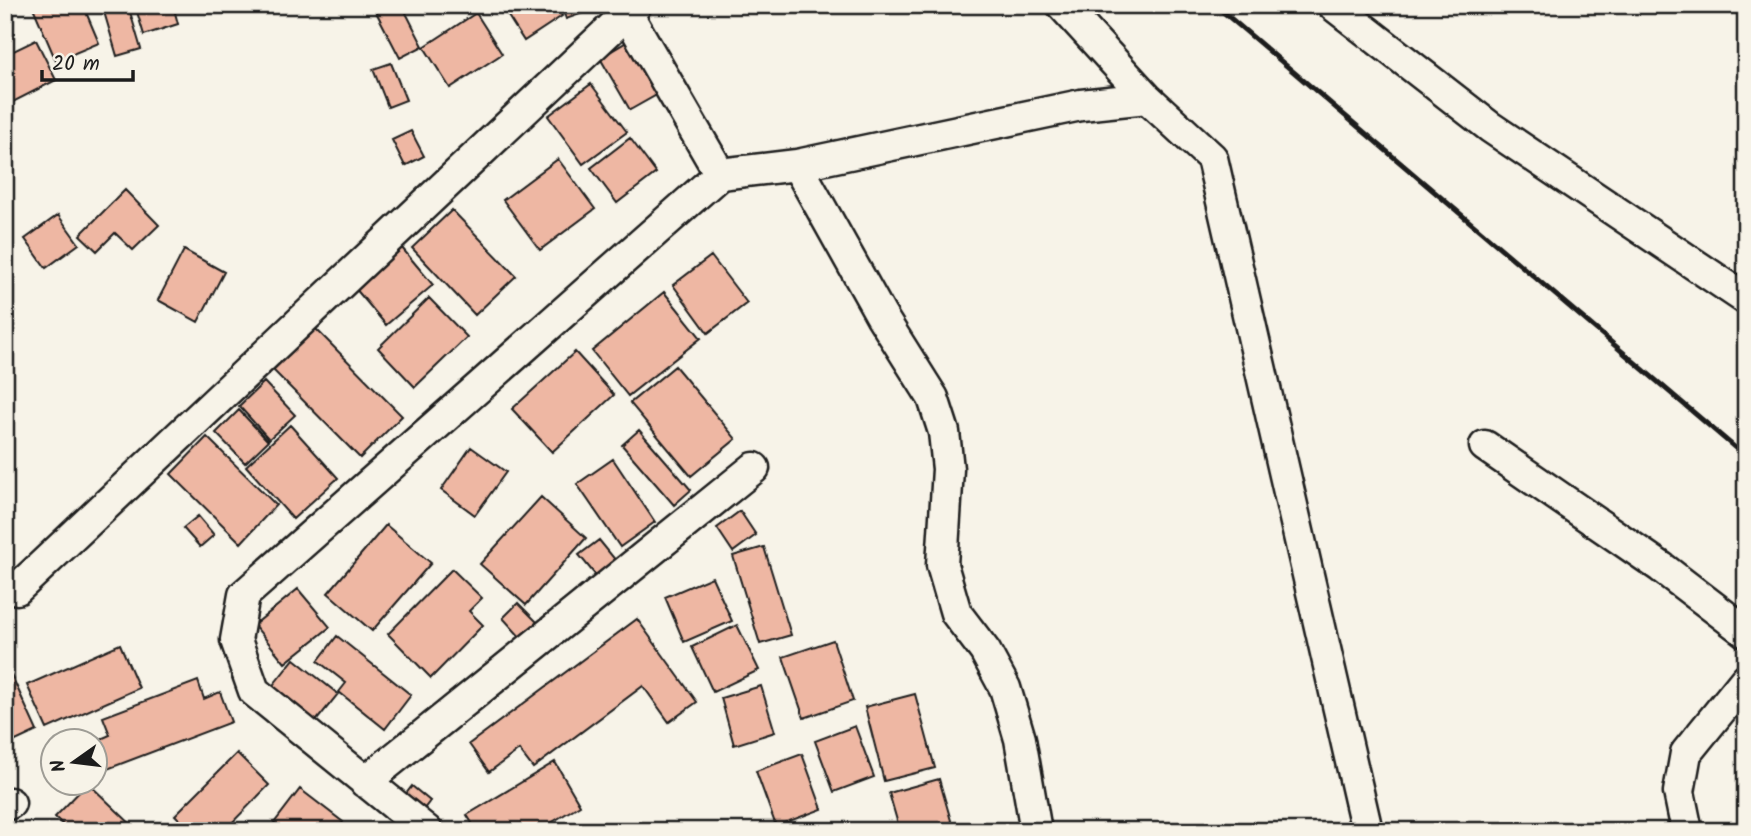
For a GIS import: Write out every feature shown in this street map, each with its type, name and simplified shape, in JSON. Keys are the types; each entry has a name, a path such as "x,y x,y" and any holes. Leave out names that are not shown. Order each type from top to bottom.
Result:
{"street":[{"path":"1062,5 1147,98 1212,158 1367,831"},
{"path":"1333,5 1490,127 1746,299"},
{"path":"17,589 632,10 719,174"},
{"path":"427,831 254,691 236,640 244,595 719,174 797,165 1081,105 1147,98"},
{"path":"797,165 882,317 933,398 944,432 948,469 942,565 956,613 985,651 1005,688 1020,739 1035,831"},
{"path":"1485,446 1661,567 1746,632"},
{"path":"365,782 754,468"},
{"path":"1687,831 1679,792 1686,753 1746,679"}],"building":[{"path":"32,5 83,5 99,43 56,61"},
{"path":"102,5 128,5 141,49 117,56"},
{"path":"135,5 173,5 178,24 144,35"},
{"path":"379,5 402,5 423,46 400,58 374,8"},
{"path":"501,5 555,5 562,16 524,41"},
{"path":"561,5 587,5 589,11 566,19"},
{"path":"476,13 502,54 450,88 424,47"},
{"path":"36,40 56,80 7,105 5,55"},
{"path":"630,40 660,93 630,110 600,58"},
{"path":"391,63 406,100 388,107 373,69"},
{"path":"591,84 627,132 583,164 548,116"},
{"path":"411,131 424,156 405,166 392,140"},
{"path":"630,138 656,173 617,203 591,168"},
{"path":"558,159 595,209 540,250 503,200"},
{"path":"125,190 159,225 133,250 115,233 97,251 80,235"},
{"path":"452,210 516,276 475,315 412,248"},
{"path":"58,215 79,244 46,268 25,239"},
{"path":"402,248 433,285 386,325 355,288"},
{"path":"184,250 224,272 198,322 158,300"},
{"path":"711,256 747,303 708,333 673,285"},
{"path":"664,292 701,338 628,396 592,351"},
{"path":"429,298 467,337 415,387 378,348"},
{"path":"315,328 402,416 360,458 273,370"},
{"path":"575,352 614,395 552,452 512,409"},
{"path":"675,366 736,439 691,476 630,403"},
{"path":"264,382 295,415 269,439 239,406"},
{"path":"239,410 268,441 245,463 216,433"},
{"path":"290,425 338,478 293,519 246,466"},
{"path":"639,430 691,490 674,505 622,445"},
{"path":"207,437 276,505 241,543 171,474"},
{"path":"471,447 506,472 475,515 441,490"},
{"path":"613,459 655,522 620,547 577,484"},
{"path":"541,497 586,538 526,605 480,564"},
{"path":"740,511 756,535 733,552 717,528"},
{"path":"198,516 214,535 200,547 183,528"},
{"path":"386,525 431,563 372,631 328,593"},
{"path":"599,540 617,562 597,577 579,555"},
{"path":"764,547 791,635 760,644 733,556"},
{"path":"452,569 482,598 469,611 483,625 431,678 388,634"},
{"path":"712,577 732,621 684,642 665,597"},
{"path":"298,589 330,627 285,663 254,625"},
{"path":"518,603 538,623 522,639 503,618"},
{"path":"637,619 697,702 669,722 643,686 533,768 519,750 489,772 469,744"},
{"path":"737,625 759,670 713,692 692,647"},
{"path":"337,636 411,695 385,729 339,692 346,683 318,661"},
{"path":"833,640 853,701 804,718 783,657"},
{"path":"120,644 139,688 47,728 27,685"},
{"path":"294,659 338,694 313,725 270,689"},
{"path":"5,661 37,731 5,746"},
{"path":"198,681 204,699 220,692 231,722 108,769 110,735 103,717"},
{"path":"761,686 775,732 734,745 721,698"},
{"path":"915,694 935,768 884,781 865,707"},
{"path":"855,726 874,777 834,792 815,741"},
{"path":"237,753 269,785 224,831 191,831 175,815"},
{"path":"802,754 822,809 776,826 756,771"},
{"path":"555,762 580,805 538,831 477,831 467,815"},
{"path":"939,779 954,831 900,831 889,793"},
{"path":"412,786 430,801 420,814 402,799"},
{"path":"300,789 343,822 336,831 268,831"},
{"path":"73,798 104,798 138,831 69,831 55,817"}],"railway":[{"path":"1215,5 1746,457"}]}
